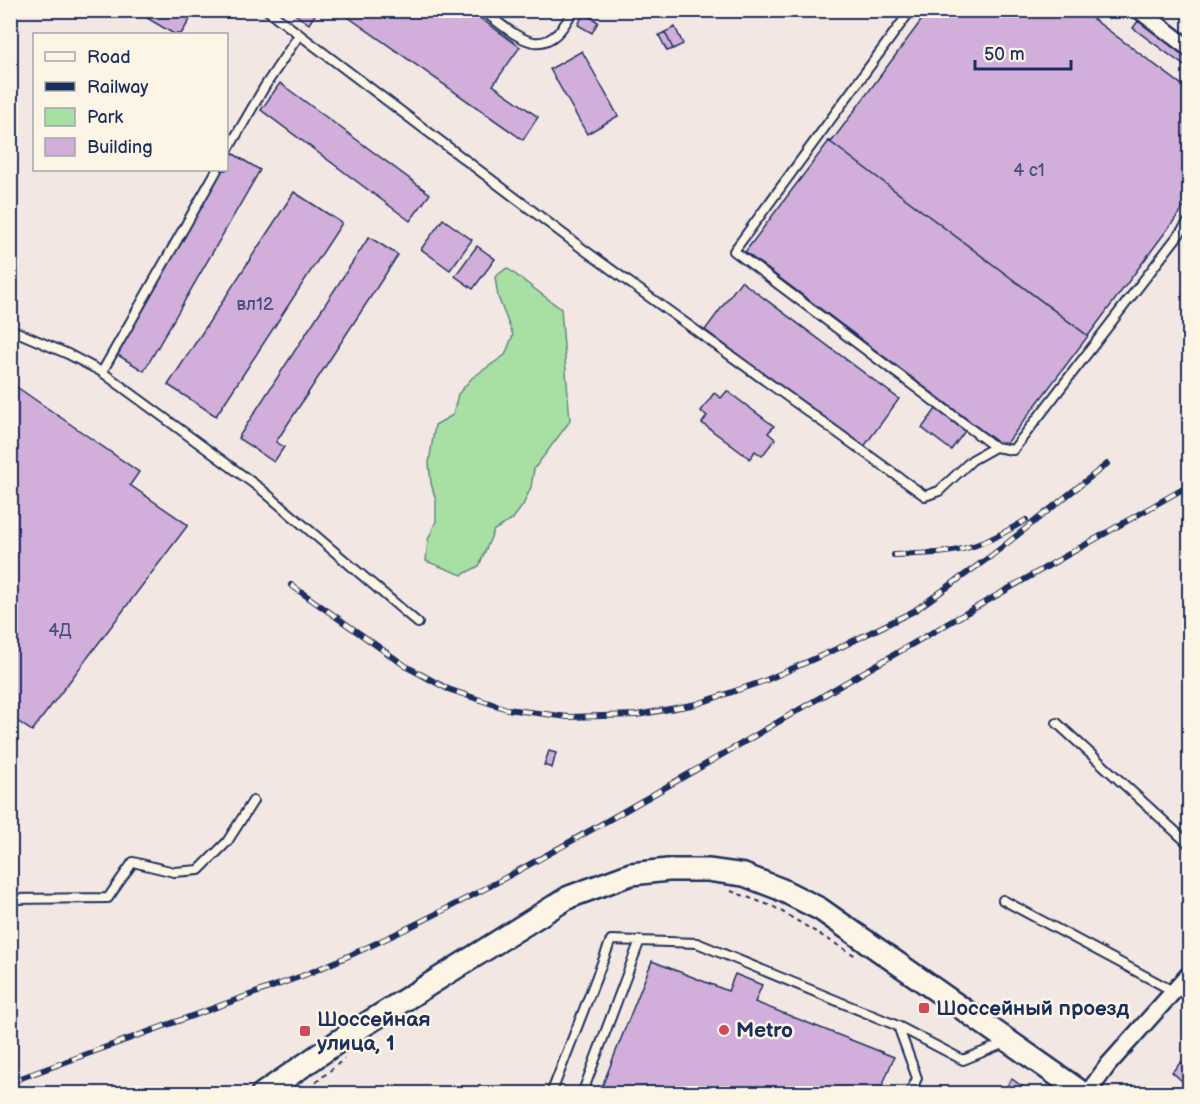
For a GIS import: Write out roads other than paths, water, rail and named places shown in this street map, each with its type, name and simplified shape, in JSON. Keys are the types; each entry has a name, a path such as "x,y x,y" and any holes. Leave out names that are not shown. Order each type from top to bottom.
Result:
{"main road":[{"path":"262,1094 342,1039 569,897 631,874 668,870 708,870 744,875 780,889 820,909 1086,1094"}],"street":[{"path":"1139,10 1190,49"},
{"path":"1086,1094 1108,1065 1190,973"}],"lane":[{"path":"267,10 573,242 925,495 939,491 972,460 995,447"},
{"path":"482,10 517,36 544,43 555,38 566,26 573,10"},
{"path":"911,10 734,251 995,447 1013,450 1190,219"},
{"path":"228,150 265,86 299,35"},
{"path":"102,372 216,171"},
{"path":"10,329 68,354 102,372 261,489 418,623"},
{"path":"1057,723 1190,845"},
{"path":"10,899 108,898 133,861 174,872 199,870 227,843 253,801"},
{"path":"1003,900 1173,991"},
{"path":"550,1094 611,939 697,943 898,1026 963,1060 1011,1041"},
{"path":"582,1094 640,940"},
{"path":"898,1026 916,1078 910,1094"}],"railway":[{"path":"291,585 407,667 448,689 507,709 568,717 637,715 697,704 764,681 914,611 991,556 1107,464"},
{"path":"10,1082 302,976 414,925 578,838 1190,485"},
{"path":"894,555 940,553 967,548 997,536 1026,520"}],"place":[{"name":"Шоссейный проезд","path":"924,1008"},
{"name":"Metro","path":"724,1030"},
{"name":"Шоссейная улица, 1","path":"305,1031"}]}
